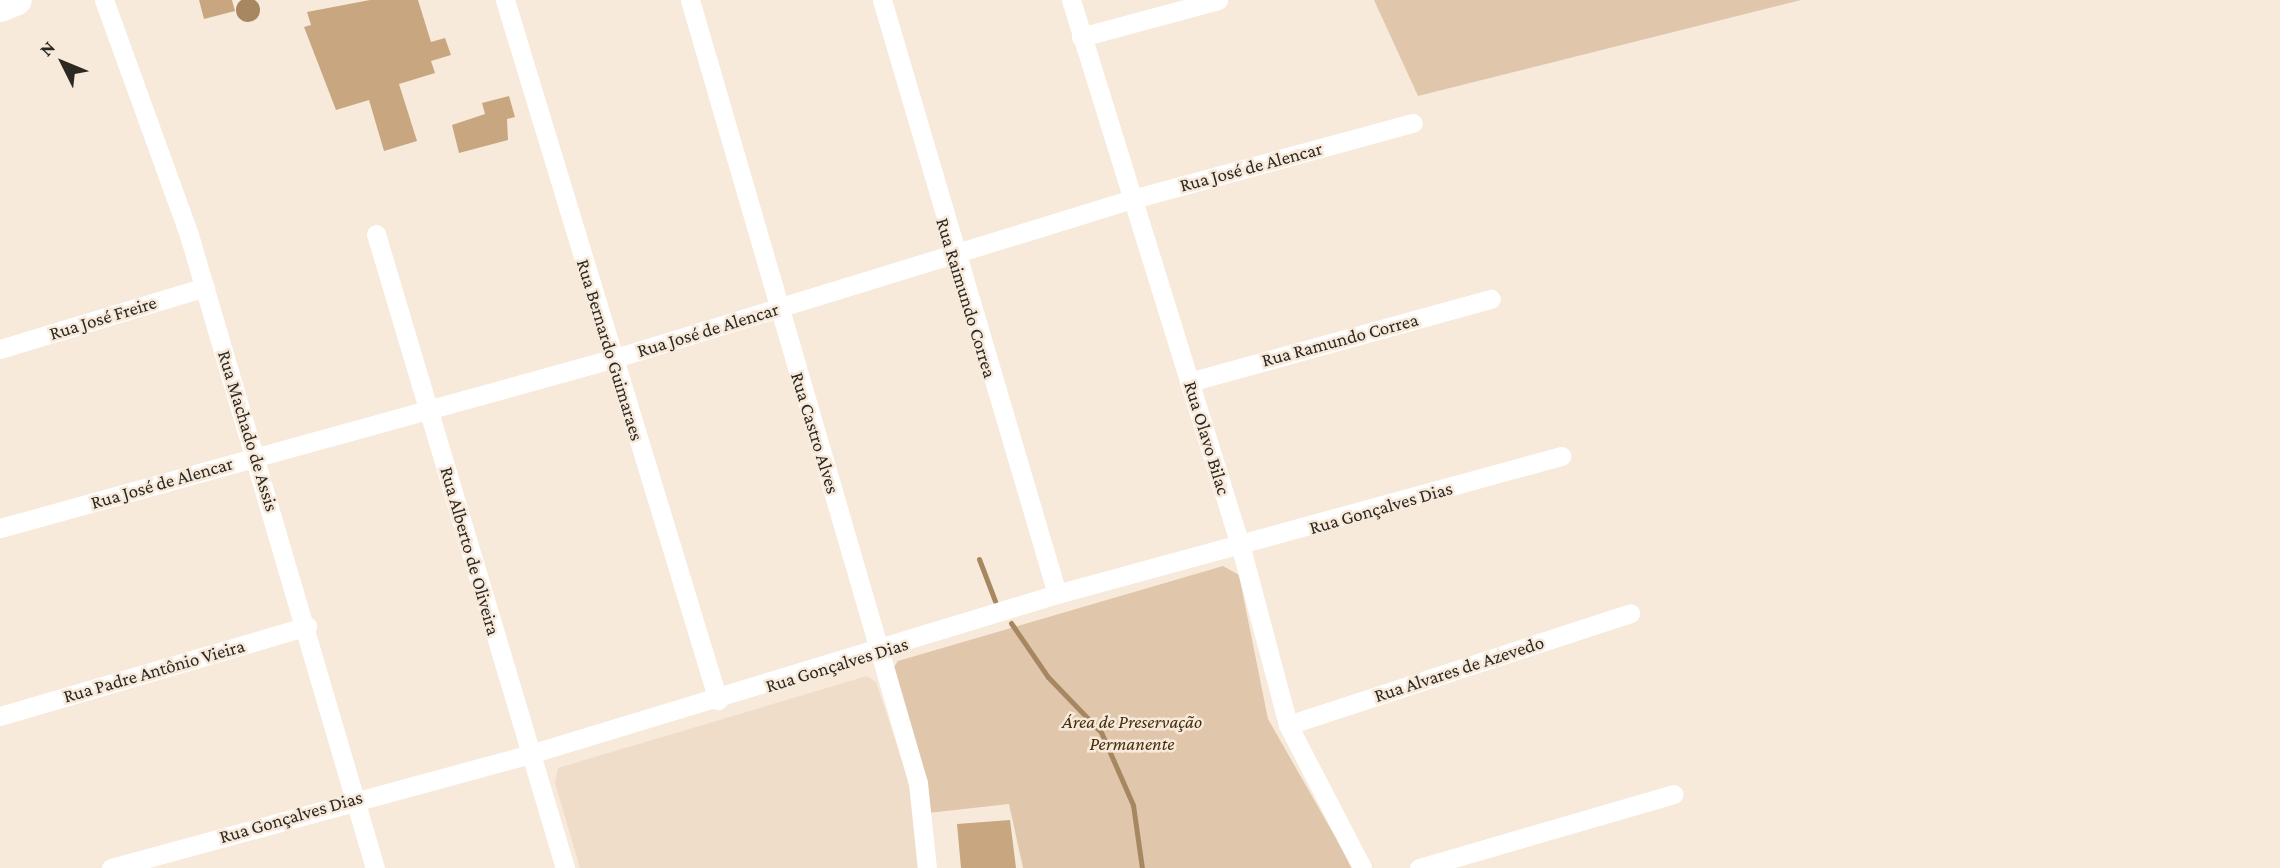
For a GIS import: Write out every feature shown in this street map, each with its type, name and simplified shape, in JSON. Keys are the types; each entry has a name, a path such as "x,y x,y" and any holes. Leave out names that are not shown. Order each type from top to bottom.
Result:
{"main road":[{"path":"0,7 17,0"}],"street":[{"name":"Rua Machado de Assis","path":"104,0 205,287 307,626 375,868"},
{"name":"Rua Bernardo Guimaraes","path":"505,0 612,359 718,700"},
{"name":"Rua Castro Alves","path":"690,0 776,309 882,652 918,783 927,868"},
{"name":"Rua Raimundo Correa","path":"882,0 952,254 1057,594"},
{"name":"Rua Olavo Bilac","path":"1070,0 1129,200 1241,548 1288,725 1362,868"},
{"path":"1082,37 1218,0"},
{"name":"Rua José de Alencar","path":"0,528 612,359 1129,200 1413,123"},
{"name":"Rua Alberto de Oliveira","path":"376,234 565,868"},
{"name":"Rua José Freire","path":"0,349 205,287"},
{"name":"Rua Ramundo Correa","path":"1189,382 1491,299"},
{"name":"Rua Gonçalves Dias","path":"111,868 718,700 882,652 1057,594 1241,548 1561,456"},
{"name":"Rua Alvares de Azevedo","path":"1288,725 1630,613"},
{"name":"Rua Padre Antônio Vieira","path":"0,716 307,626"},
{"path":"1419,868 1673,794"}],"shaded area":[{"path":"248,-2 259,5 260,10 253,21 248,22 237,15 236,10 243,-1"},
{"path":"867,676 876,682 910,784 918,868 580,868 555,783 558,768"}],"green space":[{"path":"1374,0 1801,0 1418,96"},
{"name":"Área de Preservação Permanente","path":"1223,566 1239,575 1268,719 1353,868 1023,868 1009,804 928,813 894,667 898,661"}],"building":[{"path":"199,0 232,0 235,11 204,19"},
{"path":"370,0 418,0 431,42 445,38 451,55 431,61 435,73 399,84 417,141 384,151 369,100 336,110 304,27 311,25 307,12"},
{"path":"509,96 515,117 507,119 508,140 459,153 452,125 485,114 482,103"},
{"path":"1010,820 1016,868 961,868 957,824"}],"waterway":[{"path":"979,559 995,601"},
{"path":"1011,623 1048,677 1101,732 1133,805 1142,868"}]}
